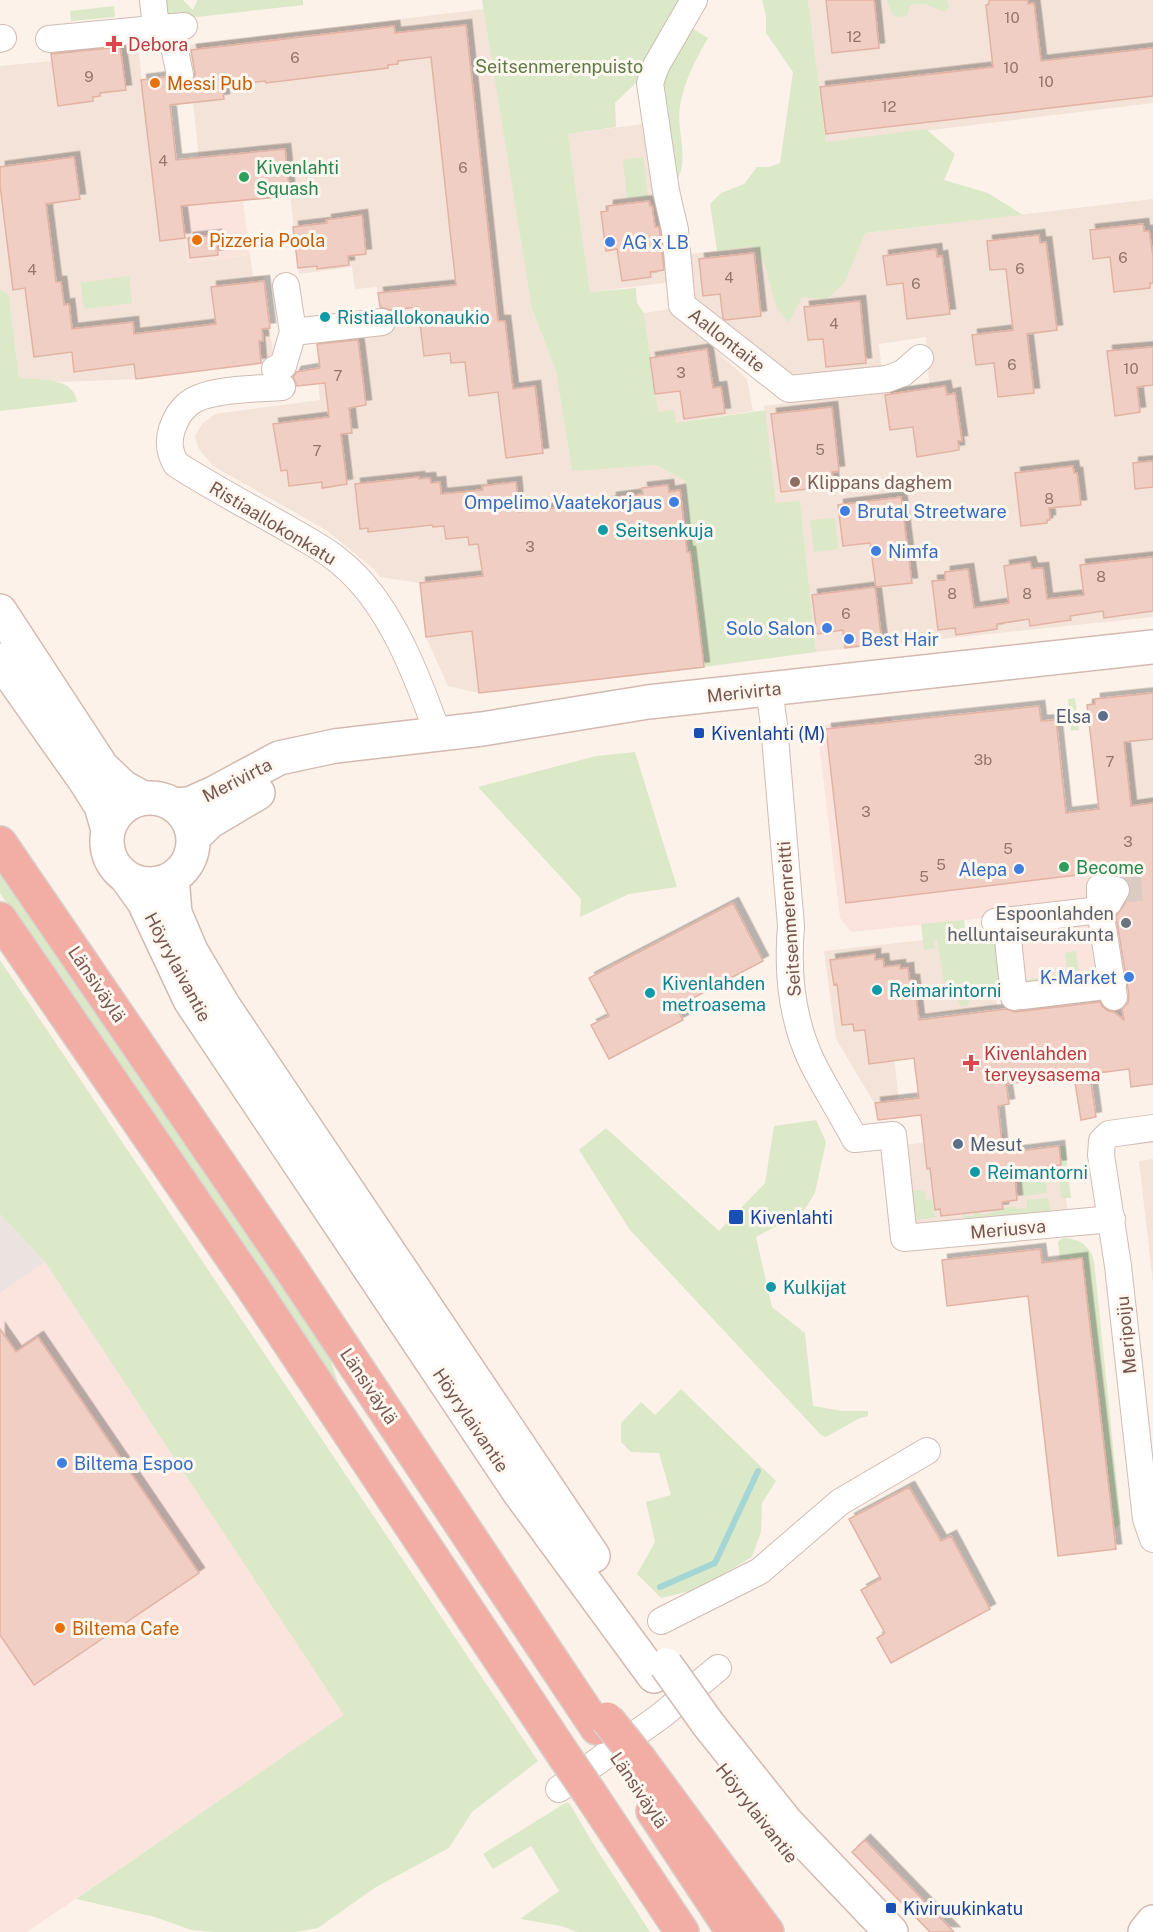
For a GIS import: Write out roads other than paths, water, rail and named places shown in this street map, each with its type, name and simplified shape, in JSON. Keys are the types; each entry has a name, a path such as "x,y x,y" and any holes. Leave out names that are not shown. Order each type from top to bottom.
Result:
{"highway":[{"name":"Länsiväylä","path":"0,843 294,1273 516,1606 632,1764 734,1932"},
{"path":"0,919 260,1298 565,1757 574,1790 682,1932"},
{"path":"632,1764 767,1932"}],"street":[{"path":"153,0 170,27 180,75"},
{"name":"Aallontaite","path":"694,0 656,66 650,83 666,192 675,230 682,305 789,389 887,379 903,373 920,358"},
{"path":"49,39 170,27"},
{"path":"286,286 293,332 382,322"},
{"name":"Ristiaallokonkatu","path":"293,332 278,378 212,394 188,403 173,425 169,440 170,453 176,464 317,546 341,562 361,581 404,650 438,734"},
{"path":"0,611 102,767 123,787 158,802 183,814 190,825 193,838 191,854 184,868 172,878 157,884 141,884 126,877 109,857 106,843 108,830 121,809 131,802 158,802"},
{"name":"Merivirta","path":"158,802 189,804 279,758 335,746 438,734 648,702 1153,647"},
{"path":"0,660 86,782 101,806 108,830"},
{"name":"Seitsenmerenreitti","path":"769,689 790,915 788,956 795,1011 812,1060 855,1139 893,1135 904,1238"},
{"name":"Merivirta","path":"193,838 209,822 335,746"},
{"name":"Höyrylaivantie","path":"126,877 144,902 190,1000 519,1492 660,1671 805,1875 860,1932"},
{"name":"Höyrylaivantie","path":"172,878 175,913 191,951 223,1005 660,1671"},
{"path":"1105,895 1114,991 1018,996 1001,921 1105,895"},
{"name":"Meripoiju","path":"1153,1128 1109,1134 1102,1141 1101,1155 1112,1219 1146,1519 1153,1539"},
{"name":"Meriusva","path":"904,1238 1112,1219"},
{"path":"661,1621 760,1571 840,1502 927,1451"},
{"path":"574,1790 718,1668"},
{"name":"Höyrylaivantie","path":"702,1729 787,1823 891,1932"},
{"path":"1145,1932 1153,1922"}],"waterway":[{"path":"660,1587 715,1563 758,1471"}],"tunnel":[{"path":"1116,890 1153,887"}],"place":[{"name":"Debora","path":"114,44"},
{"name":"Messi Pub","path":"155,83"},
{"name":"Kivenlahti Squash","path":"244,177"},
{"name":"Pizzeria Poola","path":"197,240"},
{"name":"AG x LB","path":"610,242"},
{"name":"Ristiaallokonaukio","path":"325,317"},
{"name":"Klippans daghem","path":"795,482"},
{"name":"Ompelimo Vaatekorjaus","path":"674,502"},
{"name":"Brutal Streetware","path":"845,511"},
{"name":"Seitsenkuja","path":"603,530"},
{"name":"Nimfa","path":"876,551"},
{"name":"Solo Salon","path":"827,628"},
{"name":"Best Hair","path":"849,639"},
{"name":"Elsa","path":"1103,716"},
{"name":"Kivenlahti (M)","path":"699,733"},
{"name":"Become","path":"1064,867"},
{"name":"Alepa","path":"1019,869"},
{"name":"Espoonlahden helluntaiseurakunta","path":"1126,923"},
{"name":"K-Market","path":"1129,977"},
{"name":"Reimarintorni","path":"877,990"},
{"name":"Kivenlahden metroasema","path":"650,993"},
{"name":"Kivenlahden terveysasema","path":"971,1063"},
{"name":"Mesut","path":"958,1144"},
{"name":"Reimantorni","path":"975,1172"},
{"name":"Kivenlahti","path":"736,1217"},
{"name":"Kulkijat","path":"771,1287"},
{"name":"Biltema Espoo","path":"62,1463"},
{"name":"Biltema Cafe","path":"60,1628"},
{"name":"Kiviruukinkatu","path":"891,1908"}],"park label":[{"name":"Seitsenmerenpuisto","path":"559,66"}]}
